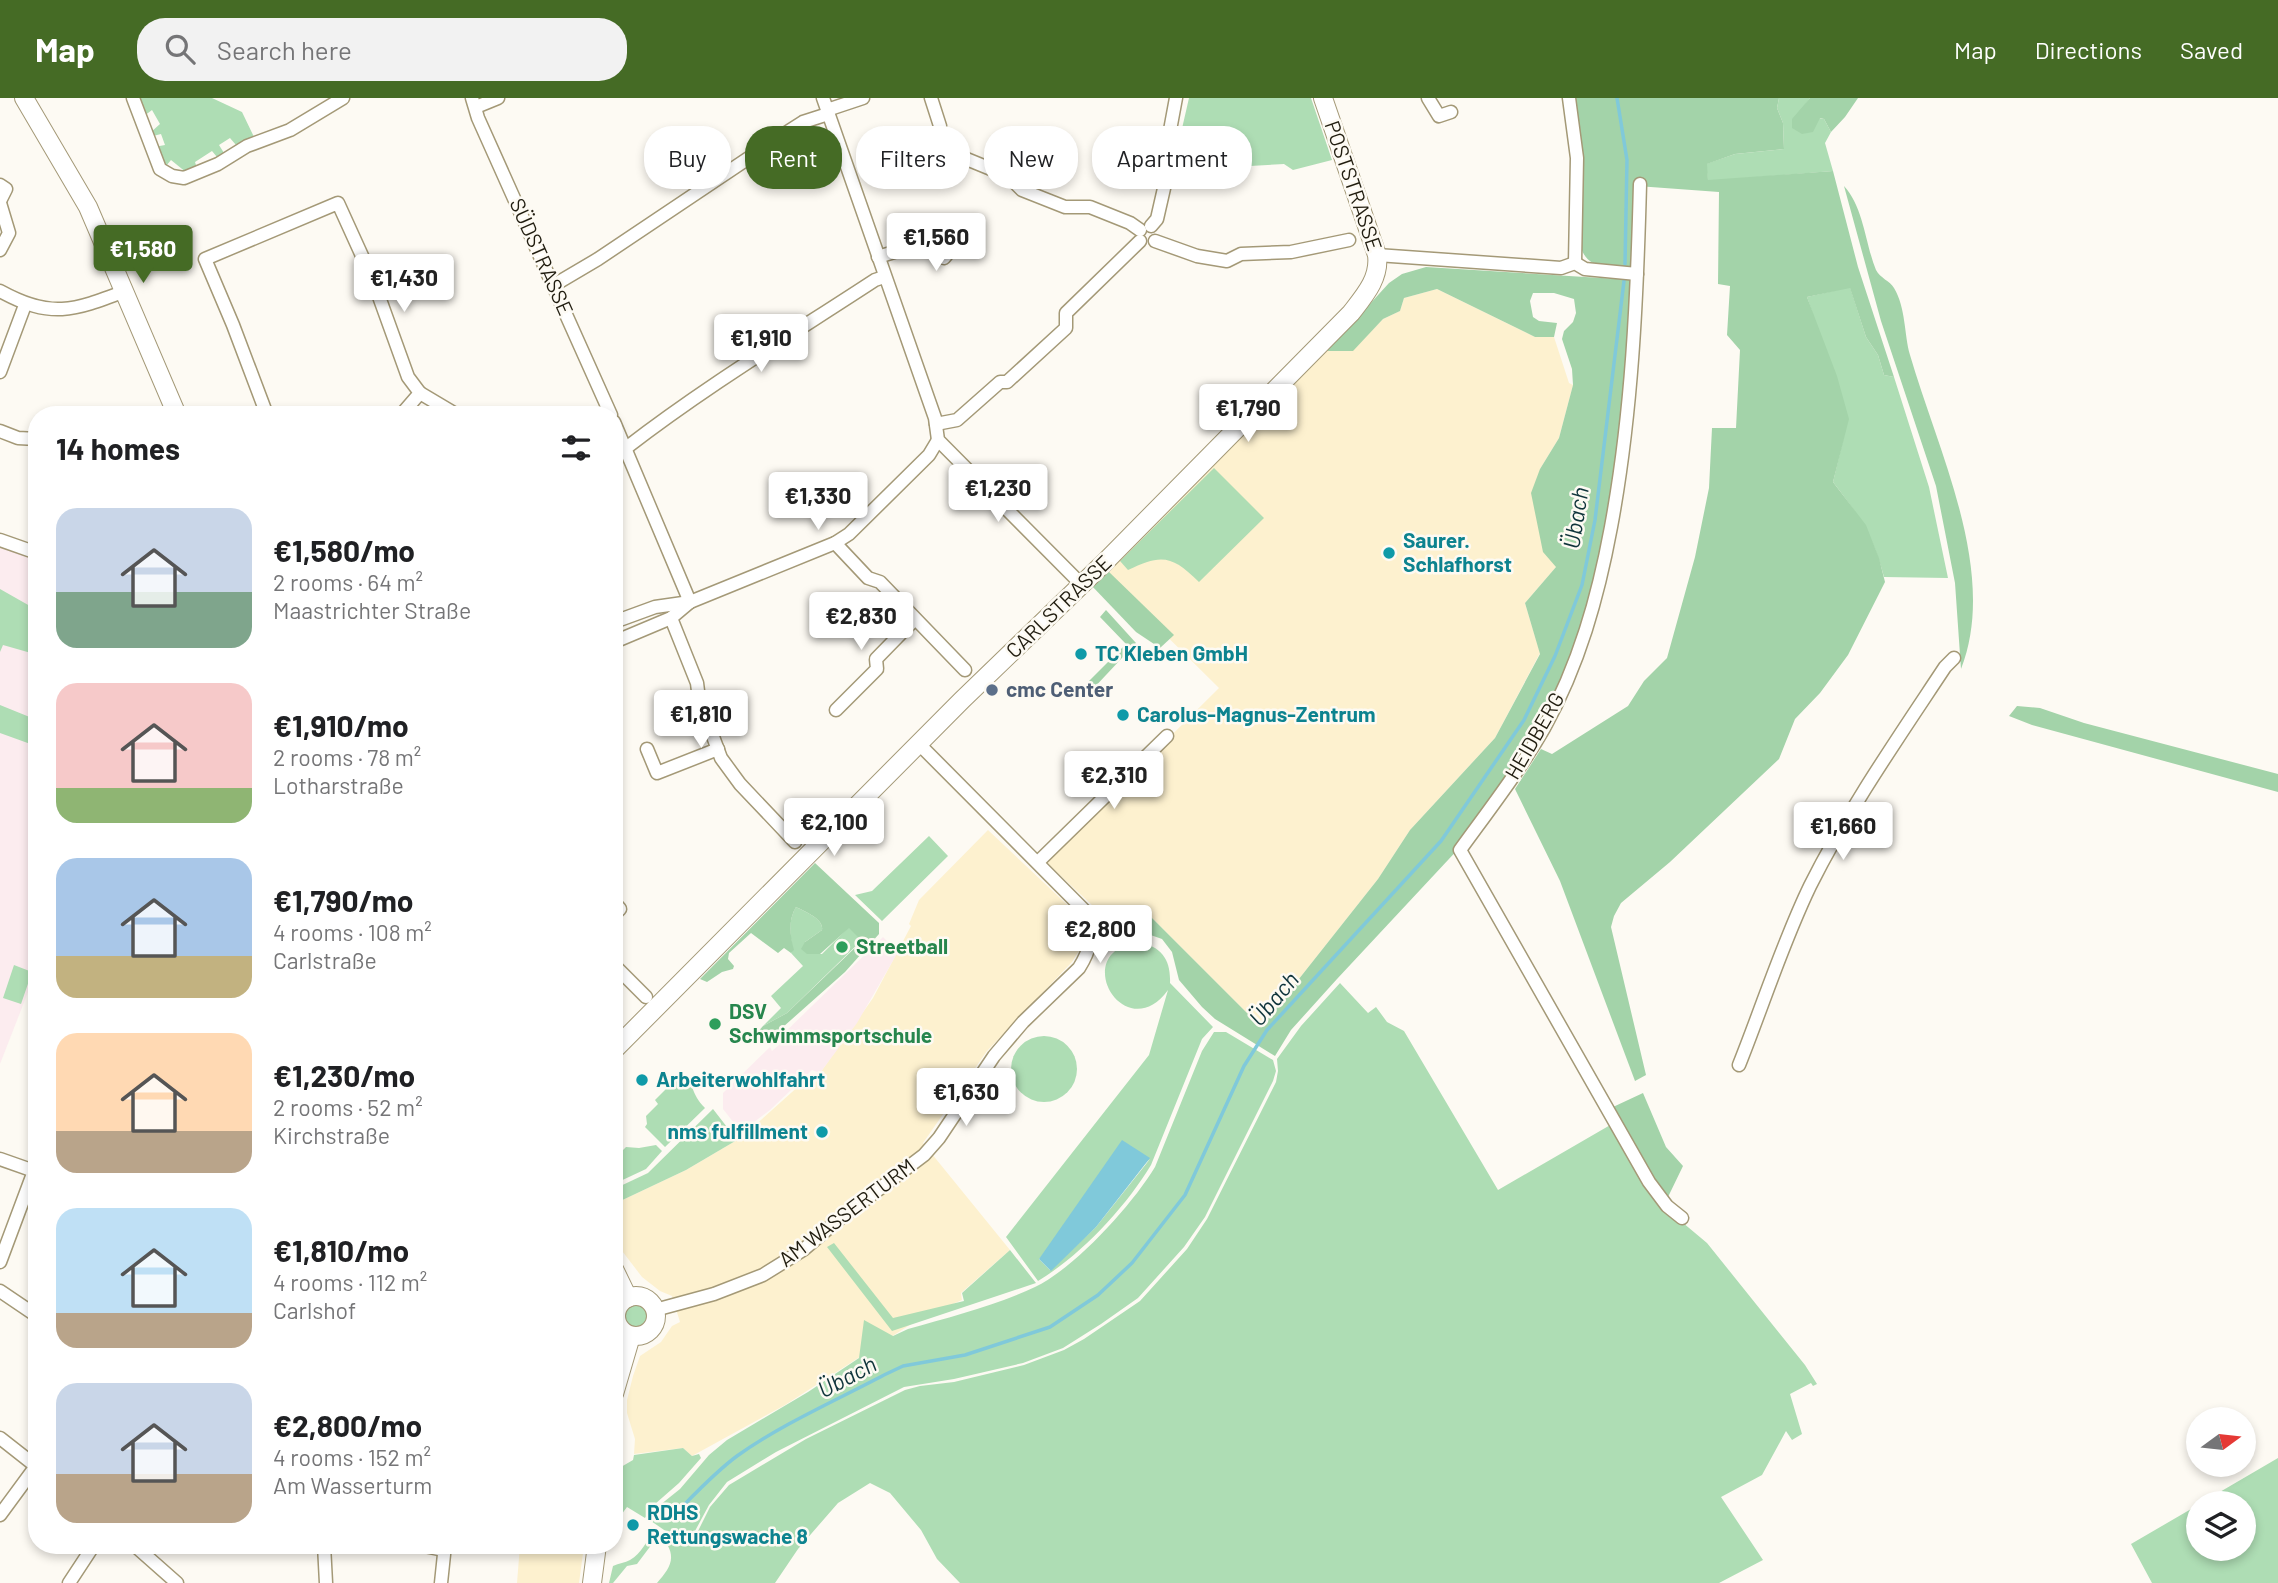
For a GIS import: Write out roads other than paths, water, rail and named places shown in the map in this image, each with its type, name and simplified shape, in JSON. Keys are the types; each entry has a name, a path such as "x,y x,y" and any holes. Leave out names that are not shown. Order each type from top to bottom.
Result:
{"main road":[{"path":"13,98 69,174"},
{"path":"23,98 98,227 173,406"},
{"name":"POSTSTRASSE","path":"1324,98 1377,255 1376,275"},
{"name":"CARLSTRASSE","path":"623,1041 1082,585 1351,313 1376,275"},
{"path":"623,1288 628,1298"},
{"path":"623,1302 628,1298 643,1297 655,1310 655,1323 650,1331 639,1336 631,1336 623,1331"},
{"path":"623,1363 631,1336"},
{"path":"592,1583 596,1554"}],"street":[{"path":"133,98 160,169 172,176 184,178 218,164 247,146 290,130 343,98"},
{"path":"474,103 498,98"},
{"path":"554,285 598,259 826,107 863,98"},
{"path":"931,98 940,126"},
{"path":"936,424 957,420 1000,382 1007,382 1066,328 1066,313 1157,219 1170,162 1168,141 1176,98"},
{"path":"1428,98 1439,116 1451,111"},
{"path":"1569,98 1577,158 1575,263"},
{"name":"SÜDSTRASSE","path":"474,103 478,118 607,406"},
{"path":"623,619 655,607 690,602 835,543 849,534 929,455 938,439 936,424 826,107"},
{"path":"970,160 1008,176 1022,190 1065,207 1090,207 1130,223 1144,232 1157,232 1155,241 1197,256 1227,261 1241,254 1291,252 1349,240"},
{"path":"0,184 6,189 0,202 9,233 0,250"},
{"name":"HEIDBERG","path":"1640,184 1636,320 1625,447 1604,564 1591,615 1576,659 1545,727 1460,850 1649,1182 1667,1206 1682,1218"},
{"path":"264,406 205,259 338,203 373,280 408,377 421,393 442,406"},
{"path":"878,257 923,243 944,258 967,230"},
{"path":"1377,255 1561,268 1575,263"},
{"path":"1575,263 1585,269 1637,275"},
{"path":"626,449 672,413 866,286 884,277"},
{"path":"0,291 25,304 61,311 98,303 125,291"},
{"path":"0,372 25,304"},
{"path":"409,406 421,393"},
{"path":"0,431 28,439"},
{"path":"938,439 1082,585"},
{"path":"623,442 690,602"},
{"path":"0,540 28,550"},
{"path":"835,543 868,579 880,582 965,670"},
{"path":"623,638 671,618 690,602"},
{"path":"671,618 697,683 699,699 721,758 740,784 795,842"},
{"path":"836,710 877,669 876,659 915,619"},
{"path":"1739,1065 1759,1018 1783,946 1811,884 1864,792 1945,667 1954,658"},
{"path":"1038,862 1167,736"},
{"name":"AM WASSERTURM","path":"655,1310 714,1294 763,1275 803,1250 925,1155 994,1056 1023,1021 1079,968 1092,941 1088,914 919,744"},
{"path":"647,749 657,774 718,749"},
{"path":"623,974 646,997"},
{"path":"0,1159 28,1167"},
{"path":"0,1262 28,1190"},
{"path":"0,1291 28,1310"},
{"path":"0,1438 28,1460"},
{"path":"0,1515 28,1477"},
{"path":"69,1583 88,1554"},
{"path":"144,1554 177,1583"},
{"path":"324,1554 326,1583"},
{"path":"441,1583 444,1554"}],"water":[{"path":"1122,1140 1150,1158 1096,1227 1051,1271 1039,1259"}],"waterway":[{"name":"Übach","path":"1617,98 1627,160 1625,264"},
{"name":"Übach","path":"674,1515 704,1484 754,1444 884,1375 903,1366 965,1355 1050,1327 1098,1295 1132,1263 1185,1195 1244,1066 1267,1030 1441,841 1524,720 1555,656 1582,585 1595,520 1624,281"}],"place":[{"name":"Saurer. Schlafhorst","path":"1389,553"},
{"name":"TC Kleben GmbH","path":"1081,654"},
{"name":"cmc Center","path":"992,690"},
{"name":"Carolus-Magnus-Zentrum","path":"1123,715"},
{"name":"Streetball","path":"842,947"},
{"name":"DSV Schwimmsportschule","path":"715,1024"},
{"name":"Arbeiterwohlfahrt","path":"642,1080"},
{"name":"nms fulfillment","path":"822,1132"},
{"name":"RDHS Rettungswache 8","path":"633,1525"}]}
